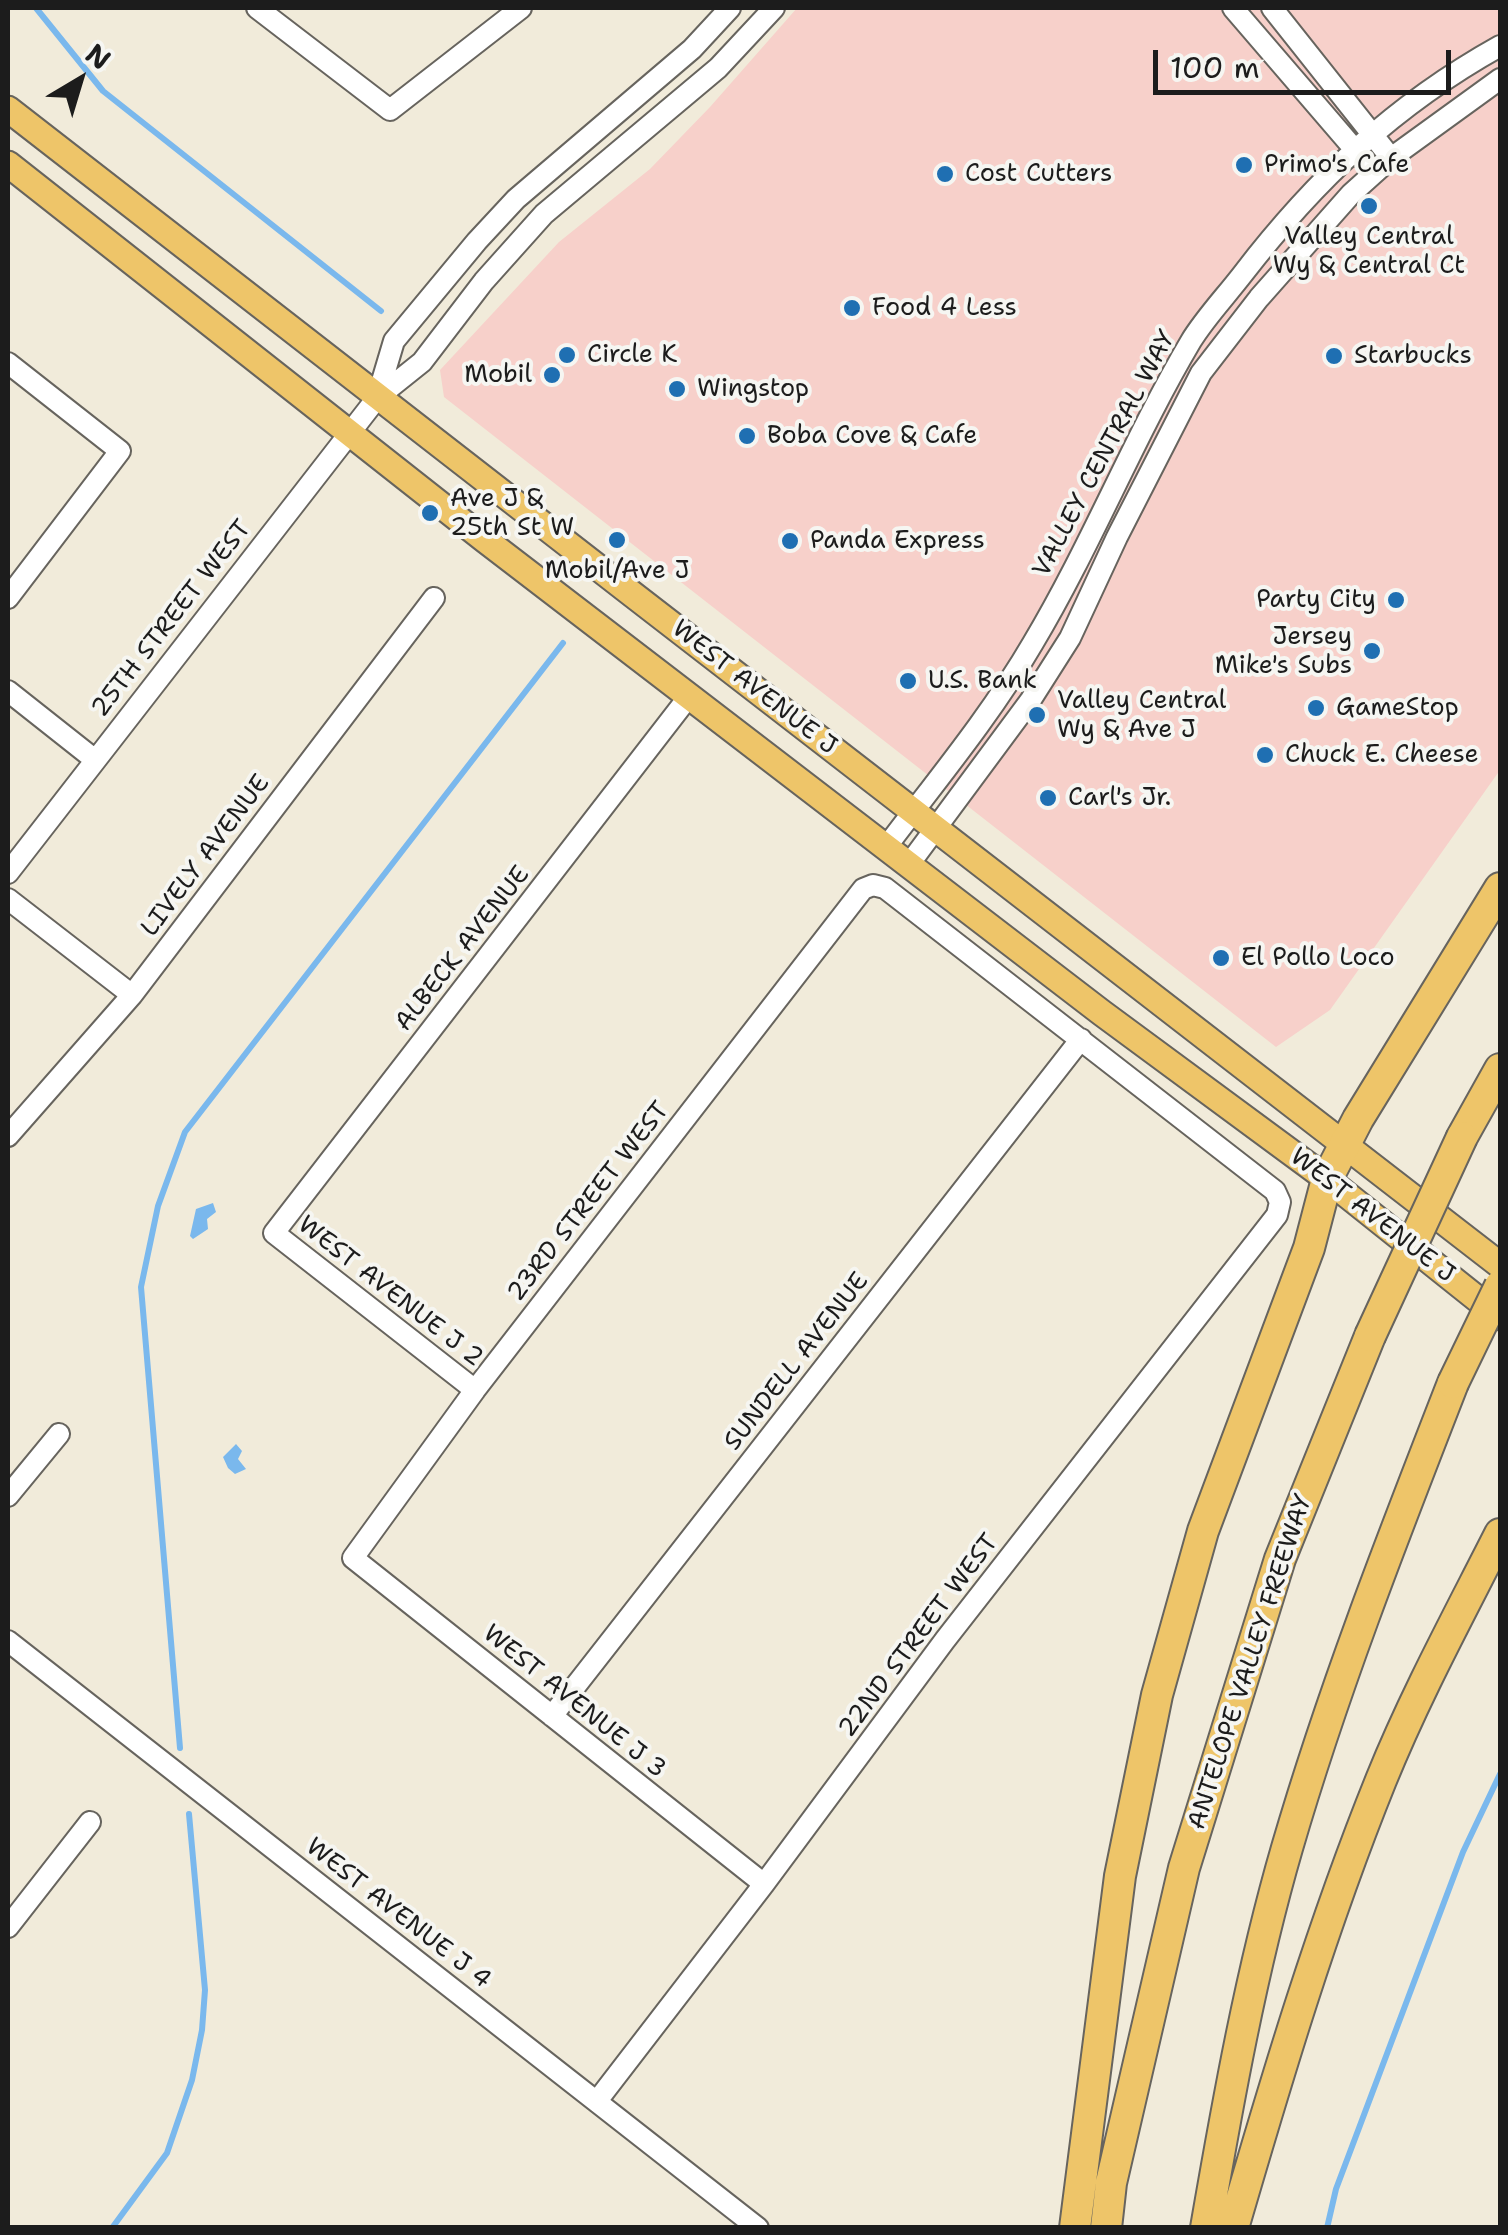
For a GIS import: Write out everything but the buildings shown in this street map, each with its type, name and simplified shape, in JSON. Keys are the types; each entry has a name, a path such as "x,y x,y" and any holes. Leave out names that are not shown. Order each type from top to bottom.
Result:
{"highway":[{"path":"1076,2228 1120,1876 1157,1695 1203,1532 1309,1248 1327,1179 1500,888"},
{"name":"ANTELOPE VALLEY FREEWAY","path":"1106,2228 1112,2182 1184,1868 1280,1559 1370,1336 1462,1138 1500,1069"},
{"path":"1206,2228 1248,2013 1286,1851 1354,1636 1453,1384 1500,1286"},
{"path":"1233,2228 1296,2015 1382,1780 1435,1660 1500,1534"}],"main road":[{"name":"WEST AVENUE J","path":"8,108 1500,1266"},
{"name":"WEST AVENUE J","path":"8,164 349,433 1102,1012 1327,1179 1500,1317"}],"street":[{"path":"258,8 390,110 520,8"},
{"name":"25TH STREET WEST","path":"377,398 394,341 477,241 516,199 692,49 730,8"},
{"name":"25TH STREET WEST","path":"8,872 377,398 422,362 484,281 544,214 718,68 774,8"},
{"path":"1233,8 1354,148 1383,165"},
{"path":"1272,8 1372,133 1383,165"},
{"name":"VALLEY CENTRAL WAY","path":"887,846 978,726 1033,645 1194,337 1259,252 1354,148 1429,91 1500,46"},
{"name":"VALLEY CENTRAL WAY","path":"910,863 1030,701 1070,638 1191,386 1269,286 1351,194 1383,165 1500,79"},
{"path":"8,363 120,451 8,598"},
{"name":"LIVELY AVENUE","path":"8,1136 132,995 434,598"},
{"path":"8,692 94,759"},
{"name":"ALBECK AVENUE","path":"274,1233 690,696"},
{"name":"WEST AVENUE J","path":"873,885 886,888 1275,1190 1280,1202"},
{"name":"23RD STREET WEST","path":"354,1558 476,1390 864,889 873,885"},
{"path":"8,899 132,995"},
{"name":"SUNDELL AVENUE","path":"552,1716 1082,1040"},
{"name":"22ND STREET WEST","path":"597,2100 945,1640 1276,1215 1280,1202"},
{"name":"WEST AVENUE J 2","path":"274,1233 476,1390"},
{"path":"8,1496 58,1434"},
{"name":"WEST AVENUE J 3","path":"354,1558 764,1884"},
{"name":"WEST AVENUE J 4","path":"8,1641 758,2228"},
{"path":"8,1927 90,1822"}],"shaded area":[{"path":"797,8 1500,8 1500,770 1330,1010 1276,1047 444,397 440,370 559,242 650,169"}],"water":[{"path":"213,1203 216,1212 207,1219 208,1229 193,1239 190,1236 196,1209"},
{"path":"236,1444 242,1451 238,1459 246,1469 235,1474 223,1457"}],"waterway":[{"path":"36,8 103,91 381,311"},
{"path":"180,1748 141,1287 158,1206 185,1132 563,643"},
{"path":"1327,2228 1336,2189 1463,1852 1500,1774"},
{"path":"112,2228 167,2153 192,2080 202,2030 205,1990 189,1814"}],"place":[{"name":"Primo's Cafe","path":"1244,165"},
{"name":"Cost Cutters","path":"945,174"},
{"name":"Valley Central Wy & Central Ct","path":"1369,206"},
{"name":"Food 4 Less","path":"852,308"},
{"name":"Circle K","path":"567,355"},
{"name":"Starbucks","path":"1334,356"},
{"name":"Mobil","path":"552,375"},
{"name":"Wingstop","path":"677,389"},
{"name":"Boba Cove & Cafe","path":"747,436"},
{"name":"Ave J & 25th St W","path":"430,513"},
{"name":"Mobil/Ave J","path":"617,540"},
{"name":"Panda Express","path":"790,541"},
{"name":"Party City","path":"1396,600"},
{"name":"Jersey Mike's Subs","path":"1372,651"},
{"name":"U.S. Bank","path":"908,681"},
{"name":"GameStop","path":"1316,708"},
{"name":"Valley Central Wy & Ave J","path":"1037,715"},
{"name":"Chuck E. Cheese","path":"1265,755"},
{"name":"Carl's Jr.","path":"1048,798"},
{"name":"El Pollo Loco","path":"1221,958"}]}
